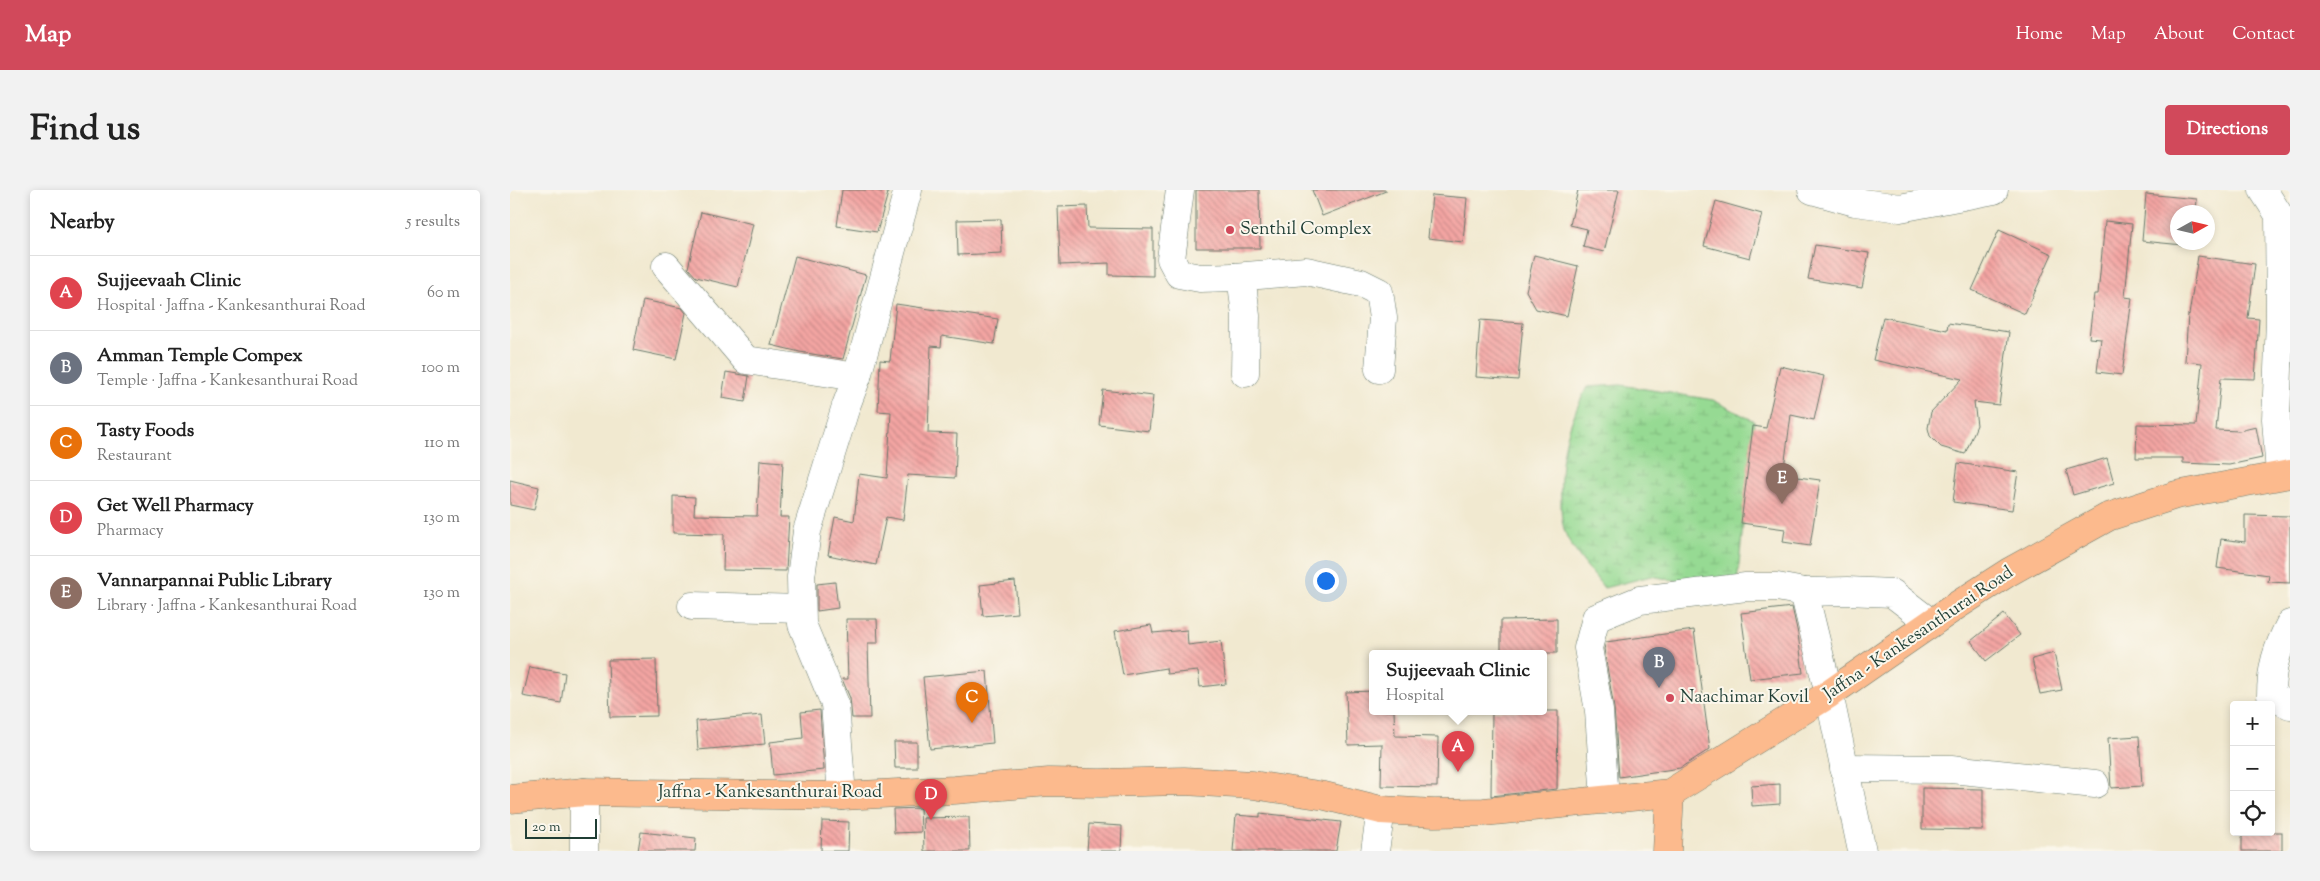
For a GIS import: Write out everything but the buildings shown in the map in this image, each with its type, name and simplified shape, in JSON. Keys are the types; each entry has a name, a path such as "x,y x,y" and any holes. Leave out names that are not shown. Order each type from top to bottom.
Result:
{"main road":[{"name":"Jaffna - Kankesanthurai Road","path":"510,799 584,792 842,796 954,790 1049,782 1184,781 1253,785 1325,796 1382,810 1434,813 1484,812 1670,793 1829,694 1931,623 2009,572 2108,517 2176,495 2285,475"},
{"path":"1668,851 1670,793"}],"street":[{"path":"842,796 835,704 802,624 801,577 807,531 857,376 908,190"},
{"path":"1180,190 1170,259 1179,274 1200,278 1306,271 1361,283 1379,292 1383,318 1379,369"},
{"path":"1812,190 1855,202 1900,208 1994,190"},
{"path":"2264,190 2285,210 2276,419 2285,475"},
{"path":"666,266 746,360 857,376"},
{"path":"1234,277 1242,283 1246,316 1245,373"},
{"path":"1605,800 1598,711 1588,648 1596,618 1640,600 1746,587 1777,587 1804,592 1848,590 1892,593 1931,623"},
{"path":"1804,592 1829,694 1862,851"},
{"path":"692,606 801,609"},
{"path":"2290,624 2271,670 2271,696 2290,705"},
{"path":"1844,768 1951,769 2095,784"},
{"path":"584,792 584,851"},
{"path":"1375,851 1382,810"}],"green space":[{"path":"1621,385 1713,400 1754,421 1737,583 1684,582 1651,576 1604,588 1580,558 1568,539 1562,520 1561,470 1569,429 1587,387"}],"place":[{"name":"Senthil Complex","path":"1230,230"},
{"name":"Vannarpannai Public Library","path":"1782,504"},
{"name":"Amman Temple Compex","path":"1659,688"},
{"name":"Naachimar Kovil","path":"1670,698"},
{"name":"Tasty Foods","path":"972,723"},
{"name":"Sujjeevaah Clinic","path":"1458,772"},
{"name":"Get Well Pharmacy","path":"931,820"}]}
